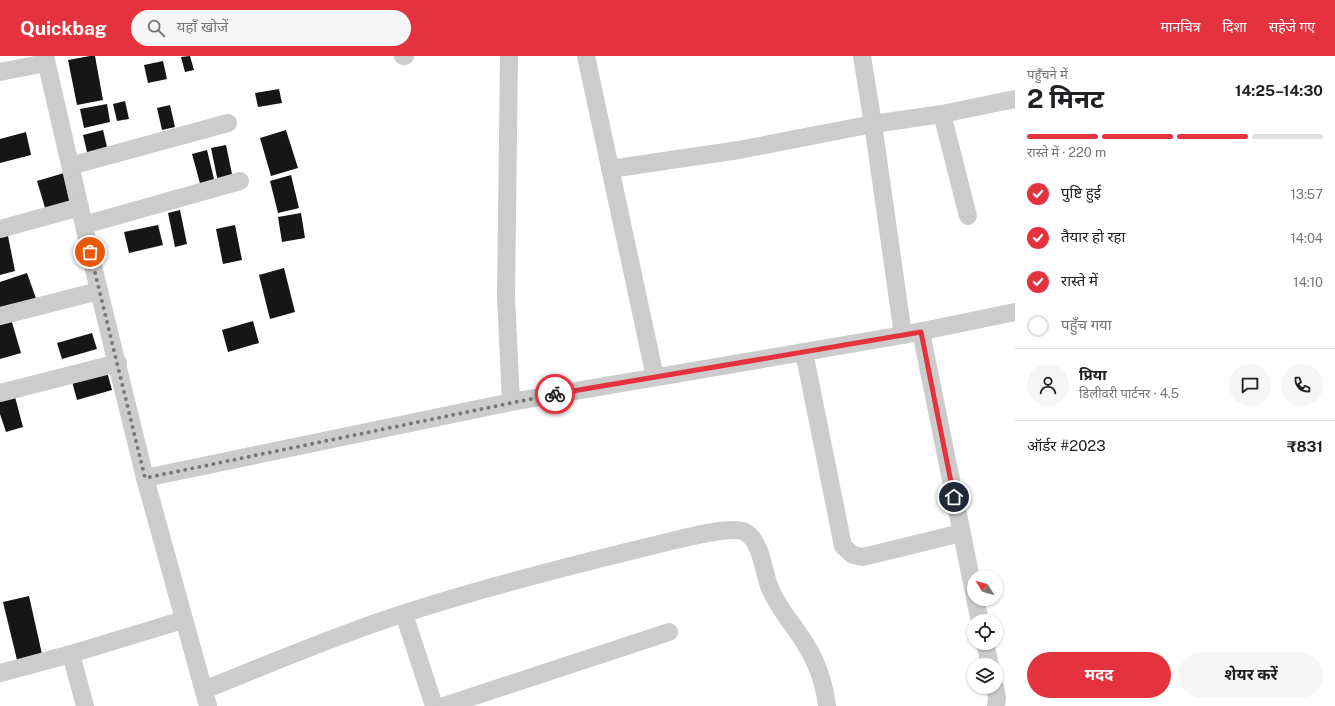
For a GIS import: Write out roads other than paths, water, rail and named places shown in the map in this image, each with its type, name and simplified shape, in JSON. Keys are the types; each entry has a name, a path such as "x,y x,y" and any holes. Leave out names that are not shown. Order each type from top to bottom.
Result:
{"street":[{"path":"509,56 506,297 511,402"},
{"path":"586,56 655,377"},
{"path":"862,56 903,336"},
{"path":"0,72 45,59 99,291 118,363 145,478 183,620 206,698 348,633 404,614 547,571 670,542 726,530 736,530 744,532 755,542 770,586 782,610 807,646 822,683 827,706"},
{"path":"610,169 739,150 873,124 942,114 1015,98"},
{"path":"942,114 968,216"},
{"path":"70,166 228,123"},
{"path":"84,225 240,181"},
{"path":"0,230 80,207"},
{"path":"0,316 99,291"},
{"path":"145,478 511,402 903,336 1015,312"},
{"path":"921,332 969,570"},
{"path":"804,352 843,546 848,552 863,557 961,533"},
{"path":"0,393 118,363"},
{"path":"404,614 434,706"},
{"path":"0,673 71,654 183,620"},
{"path":"444,706 669,632"},
{"path":"71,654 85,706"},
{"path":"996,694 996,706"}]}
